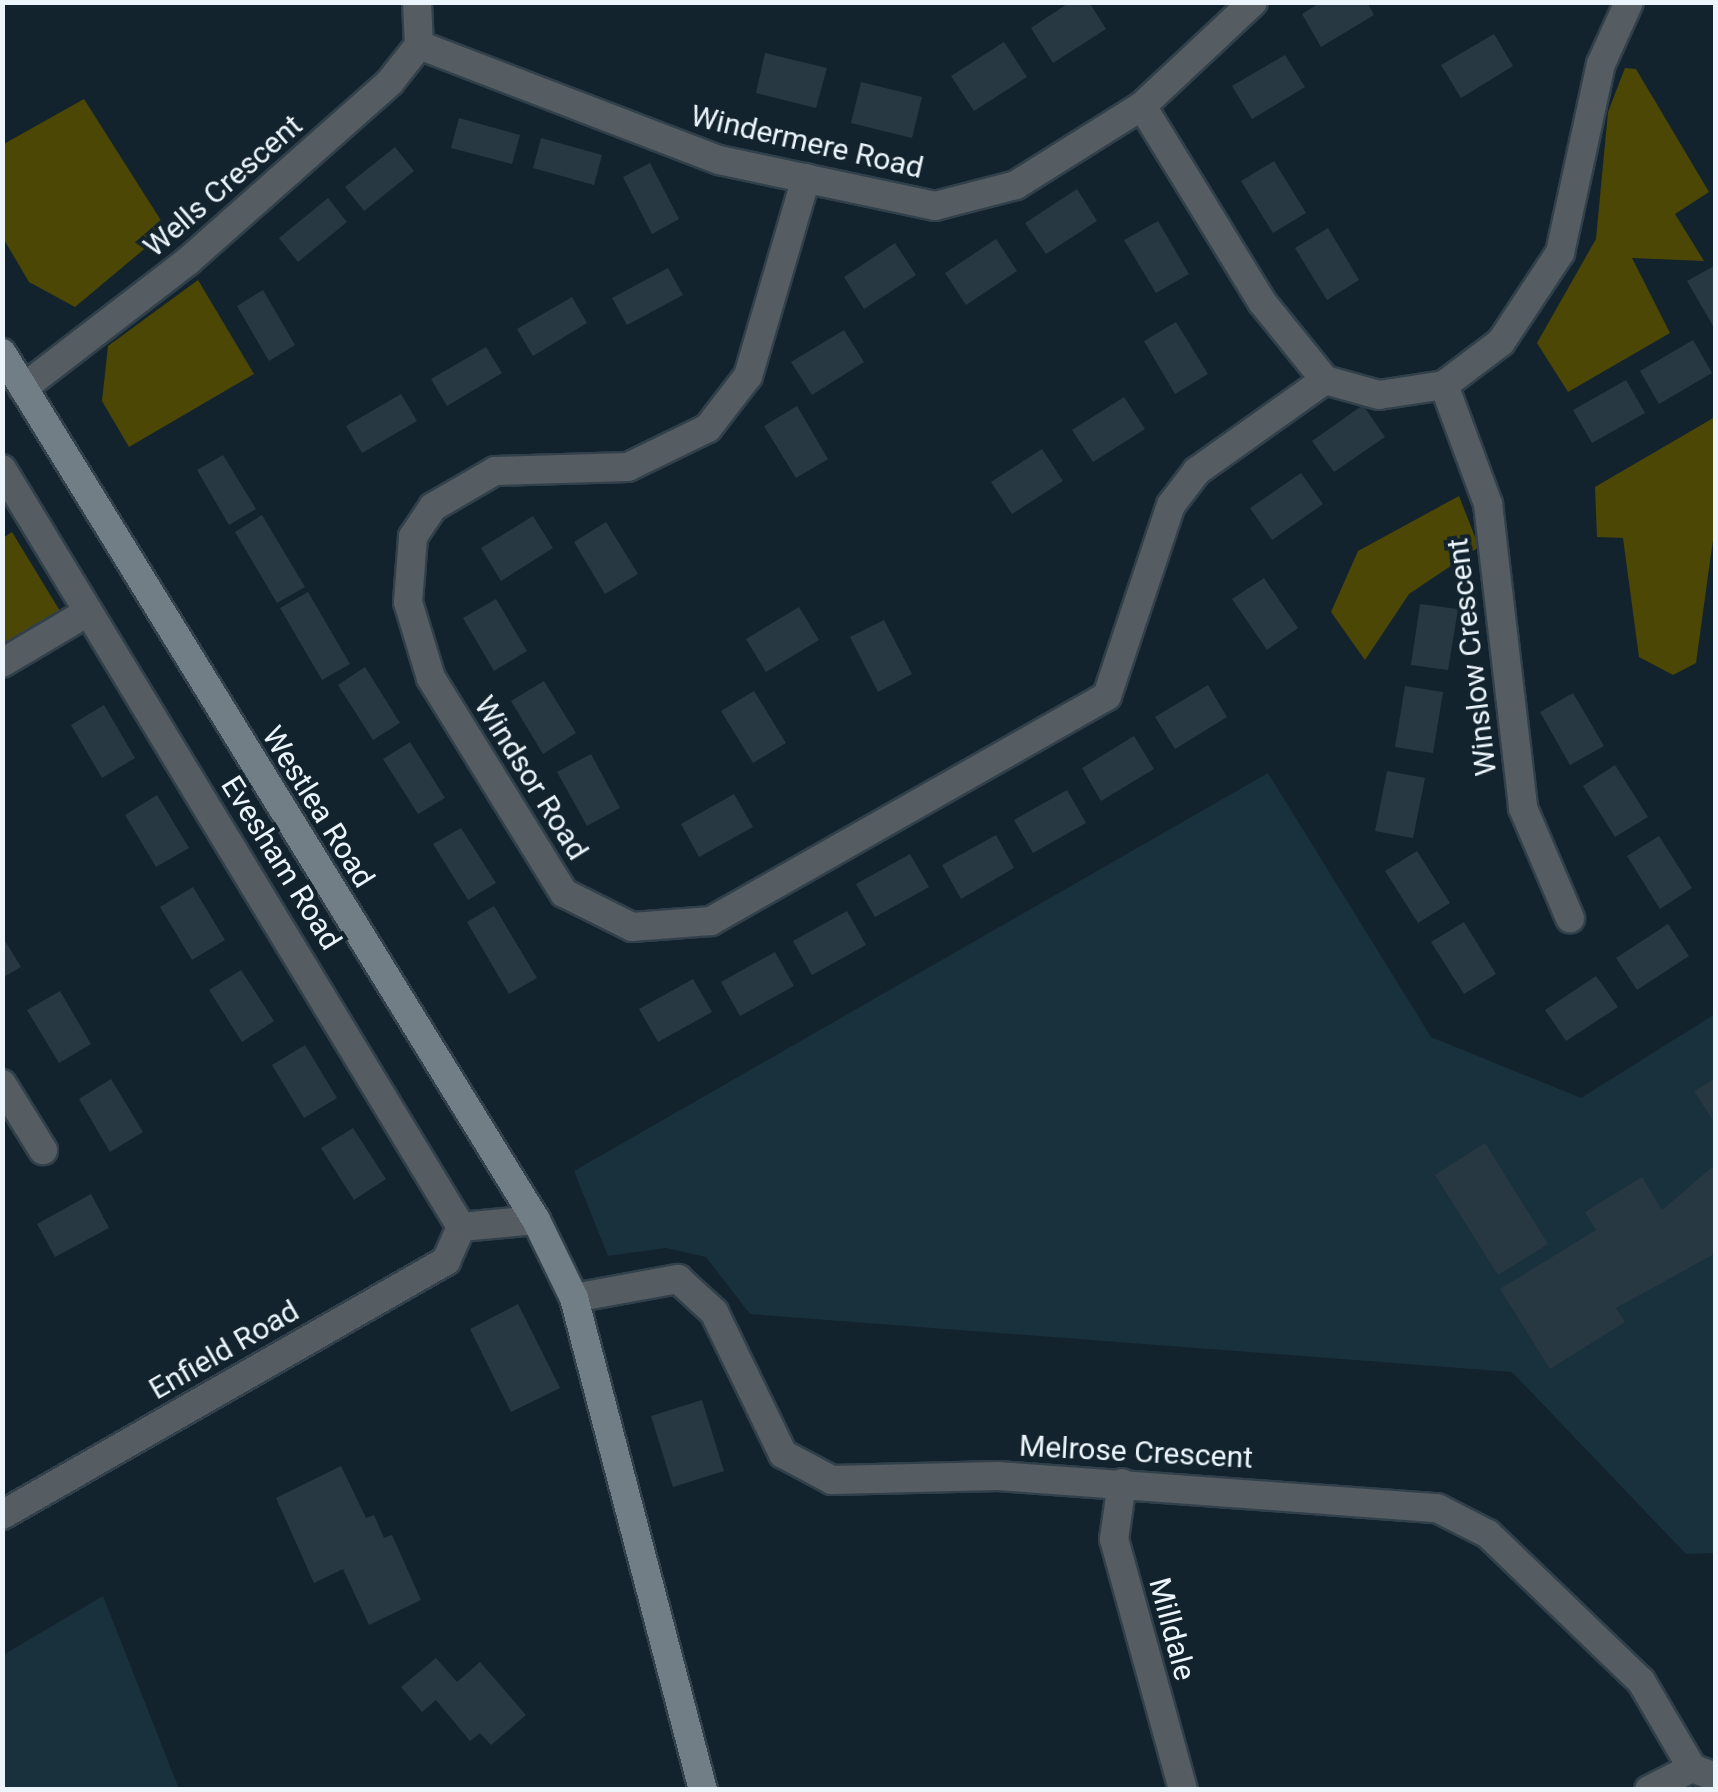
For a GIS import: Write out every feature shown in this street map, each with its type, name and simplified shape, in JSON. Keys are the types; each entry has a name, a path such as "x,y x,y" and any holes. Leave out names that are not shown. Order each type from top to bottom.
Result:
{"main road":[{"name":"Westlea Road","path":"2,354 536,1220 574,1298 703,1790"}],"street":[{"path":"417,2 418,45"},
{"name":"Windermere Road","path":"418,45 586,116 806,178 935,206 1016,186 1142,106 1253,2"},
{"path":"1142,106 1262,302 1325,380 1379,395 1444,385 1502,342 1560,253 1601,64 1630,2"},
{"name":"Wells Crescent","path":"23,388 252,208 418,45"},
{"name":"Windsor Road","path":"806,178 748,376 708,428 628,467 495,471 433,507 413,537 408,602 431,678 564,894 632,927 711,921 1107,696 1171,505 1197,471 1325,380"},
{"name":"Winslow Crescent","path":"1444,385 1488,504 1523,808 1570,918"},
{"name":"Evesham Road","path":"2,470 12,505 88,612 461,1227"},
{"path":"2,663 88,612"},
{"path":"2,1084 43,1150"},
{"path":"461,1227 536,1220"},
{"name":"Enfield Road","path":"2,1515 446,1260 461,1227"},
{"name":"Melrose Crescent","path":"574,1298 678,1278 714,1312 783,1454 804,1472 868,1482 1122,1484 1436,1508 1488,1534 1640,1681 1704,1773 1649,1790"},
{"name":"Milldale","path":"1122,1484 1114,1539 1183,1790"}],"shaded area":[{"path":"1625,68 1636,69 1709,192 1675,214 1704,261 1632,258 1670,333 1568,392 1537,343 1596,239 1608,112"},
{"path":"84,99 167,230 75,307 29,282 3,238 2,145"},
{"path":"198,280 254,374 129,447 102,401 108,346"},
{"path":"1715,417 1715,525 1696,663 1673,675 1639,657 1623,538 1597,537 1595,487"},
{"path":"1459,496 1479,547 1409,594 1365,660 1331,612 1358,551"},
{"path":"12,532 60,611 3,646 3,538"},
{"path":"1268,773 1431,1037 1581,1098 1715,1014 1715,1553 1686,1554 1512,1372 750,1314 706,1257 666,1248 608,1256 574,1171"},
{"path":"103,1596 179,1789 3,1789 3,1655"}],"building":[{"path":"1070,2 1089,2 1106,29 1053,63 1031,28"},
{"path":"1321,2 1367,2 1374,15 1321,47 1302,14"},
{"path":"1494,34 1513,66 1461,98 1441,65"},
{"path":"1004,42 1027,77 974,111 951,76"},
{"path":"765,53 827,68 816,108 756,93"},
{"path":"1285,55 1305,87 1252,119 1232,86"},
{"path":"861,82 922,97 912,138 851,123"},
{"path":"459,118 520,135 512,164 451,148"},
{"path":"541,138 602,155 594,185 533,168"},
{"path":"395,147 414,171 364,211 345,187"},
{"path":"1274,161 1306,213 1273,233 1241,181"},
{"path":"650,163 679,219 652,234 623,177"},
{"path":"1077,189 1097,221 1046,254 1025,223"},
{"path":"328,198 347,222 298,262 279,238"},
{"path":"1158,221 1189,274 1156,293 1124,240"},
{"path":"1328,228 1359,280 1327,300 1295,248"},
{"path":"996,239 1017,271 966,305 945,273"},
{"path":"895,243 916,275 864,309 844,277"},
{"path":"1716,265 1716,331 1687,281"},
{"path":"668,268 683,295 627,325 612,298"},
{"path":"263,290 295,345 269,361 237,306"},
{"path":"572,297 587,323 533,356 517,329"},
{"path":"1176,322 1208,374 1175,394 1144,341"},
{"path":"844,330 864,362 812,395 791,362"},
{"path":"1693,340 1712,373 1659,404 1640,371"},
{"path":"486,347 502,373 447,406 431,379"},
{"path":"1626,380 1645,413 1592,443 1573,410"},
{"path":"401,394 417,421 362,453 346,426"},
{"path":"1124,397 1145,429 1093,462 1072,430"},
{"path":"1363,405 1385,437 1334,472 1312,441"},
{"path":"797,406 828,459 796,478 764,426"},
{"path":"1042,449 1063,481 1012,514 991,482"},
{"path":"223,455 256,509 229,525 197,470"},
{"path":"1301,473 1323,504 1272,540 1250,508"},
{"path":"262,515 305,587 277,603 235,532"},
{"path":"533,516 553,548 501,581 481,548"},
{"path":"606,522 638,574 605,594 574,542"},
{"path":"1264,578 1298,628 1267,650 1232,599"},
{"path":"308,592 350,664 322,680 280,608"},
{"path":"496,599 527,651 494,671 463,618"},
{"path":"1420,604 1458,609 1448,670 1411,665"},
{"path":"799,607 819,640 766,672 746,639"},
{"path":"884,620 912,674 878,692 850,637"},
{"path":"365,667 400,723 373,740 338,685"},
{"path":"544,681 576,733 543,754 511,701"},
{"path":"1208,685 1227,717 1175,749 1155,717"},
{"path":"1405,686 1443,692 1433,753 1395,747"},
{"path":"754,691 786,743 753,763 721,711"},
{"path":"1573,693 1604,746 1570,765 1540,712"},
{"path":"104,705 135,758 102,778 71,725"},
{"path":"1134,736 1154,769 1101,801 1082,768"},
{"path":"410,742 445,798 418,814 383,759"},
{"path":"591,754 620,808 587,826 557,772"},
{"path":"1615,765 1648,817 1615,837 1583,786"},
{"path":"1387,771 1425,778 1413,838 1375,831"},
{"path":"1067,790 1086,823 1033,853 1014,820"},
{"path":"734,794 753,827 699,857 681,824"},
{"path":"157,795 189,848 156,867 125,815"},
{"path":"461,828 496,883 468,900 433,844"},
{"path":"996,835 1014,868 961,899 942,865"},
{"path":"1659,836 1692,888 1660,909 1627,856"},
{"path":"1417,851 1450,903 1418,923 1385,871"},
{"path":"910,854 929,887 875,917 856,884"},
{"path":"193,887 225,940 192,960 160,907"},
{"path":"494,906 537,978 509,994 467,922"},
{"path":"847,911 866,945 812,975 793,941"},
{"path":"1464,922 1496,974 1464,994 1431,942"},
{"path":"1668,924 1689,956 1637,990 1616,958"},
{"path":"2,936 21,967 2,978"},
{"path":"775,952 794,986 740,1016 721,982"},
{"path":"241,970 274,1021 242,1042 209,990"},
{"path":"1596,976 1618,1007 1566,1041 1545,1010"},
{"path":"693,979 712,1012 658,1042 639,1009"},
{"path":"60,991 91,1044 59,1063 27,1010"},
{"path":"305,1045 337,1098 304,1118 272,1065"},
{"path":"1716,1078 1716,1125 1694,1091"},
{"path":"111,1079 143,1132 110,1152 79,1099"},
{"path":"353,1128 386,1179 354,1200 321,1148"},
{"path":"1485,1143 1548,1244 1498,1275 1435,1175"},
{"path":"1716,1164 1716,1253 1616,1308 1625,1322 1550,1369 1500,1289 1596,1230 1585,1212 1642,1177 1662,1210"},
{"path":"91,1194 109,1228 55,1257 37,1224"},
{"path":"518,1304 560,1388 511,1412 470,1329"},
{"path":"702,1400 724,1471 673,1487 651,1416"},
{"path":"341,1466 366,1518 374,1515 384,1538 392,1535 421,1600 369,1625 343,1569 314,1583 276,1498"},
{"path":"436,1658 457,1682 480,1662 526,1715 491,1745 480,1733 470,1741 436,1700 422,1712 401,1687"}]}
